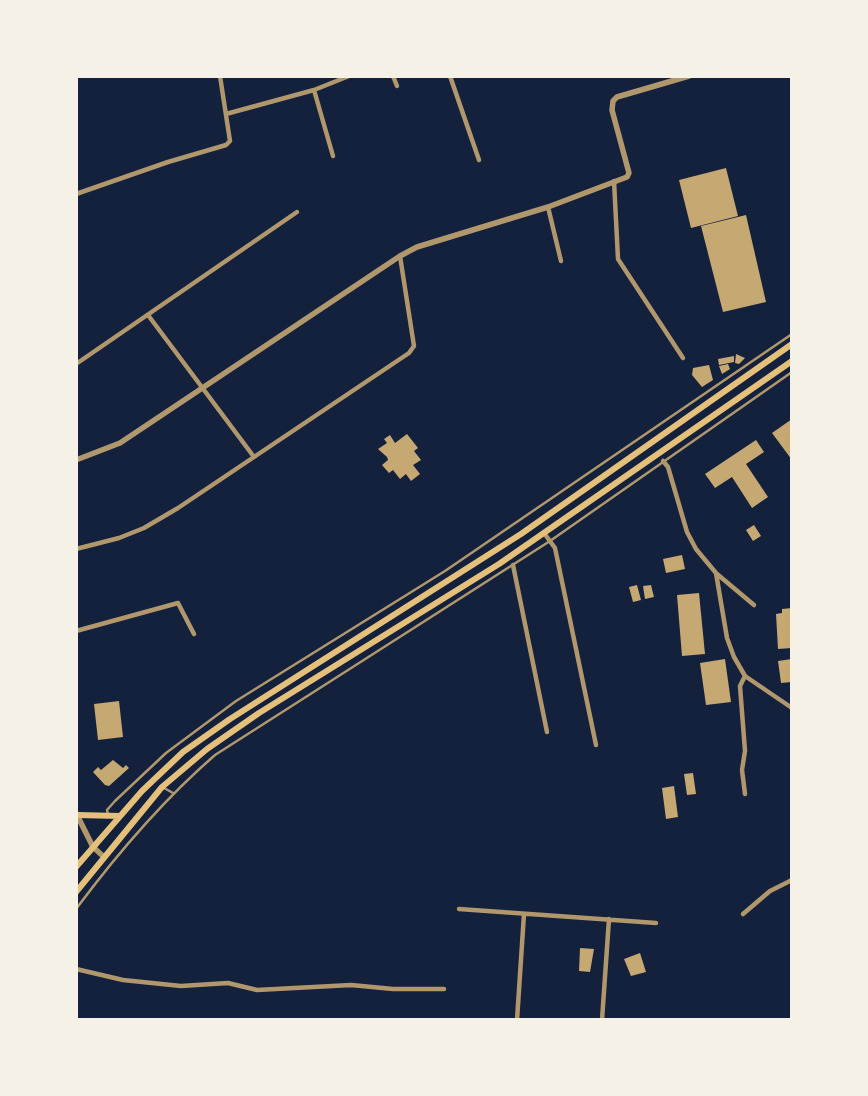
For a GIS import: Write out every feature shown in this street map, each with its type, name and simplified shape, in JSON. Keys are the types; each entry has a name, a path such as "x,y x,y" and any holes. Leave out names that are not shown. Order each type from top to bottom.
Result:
{"main road":[{"path":"76,867 156,778 198,741 252,704 452,580 521,534 792,344"},
{"path":"76,892 162,787 207,749 259,712 499,564 792,361"},
{"path":"77,814 120,816"}],"street":[{"path":"76,194 168,162 226,145 230,141 220,76"},
{"path":"226,114 314,90 349,76"},
{"path":"393,76 397,86"},
{"path":"450,76 479,160"},
{"path":"76,460 120,443 416,247 548,207 627,176 629,173 612,110 612,101 618,97 689,76"},
{"path":"314,90 333,156"},
{"path":"614,181 618,259 683,358"},
{"path":"548,207 562,261"},
{"path":"76,364 297,212"},
{"path":"76,549 119,538 144,528 412,351 414,346 400,256"},
{"path":"148,315 254,456"},
{"path":"663,461 668,467 687,532 696,549 716,573 754,605"},
{"path":"544,533 555,548 596,746"},
{"path":"513,565 547,732"},
{"path":"716,573 727,638 734,657 745,676 792,708"},
{"path":"76,630 178,603 194,634"},
{"path":"745,676 740,686 745,751 742,770 745,794"},
{"path":"77,814 93,847 104,857"},
{"path":"743,914 770,891 792,880"},
{"path":"459,910 656,923"},
{"path":"517,1020 524,914"},
{"path":"602,1020 609,920"},
{"path":"76,969 123,980 181,986 228,983 257,990 351,985 393,989 444,989"}],"lane":[{"path":"108,815 108,810 115,801 166,753 193,731 236,701 445,571 792,334"},
{"path":"76,910 135,835 173,793 215,755 550,541 792,372"},
{"path":"644,464 649,471"},
{"path":"514,525 521,534"},
{"path":"445,571 452,580"},
{"path":"162,787 173,793"}],"building":[{"path":"726,168 738,216 691,228 679,180"},
{"path":"746,215 766,302 723,312 701,226"},
{"path":"736,354 745,358 739,364 735,363"},
{"path":"734,356 734,362 719,365 718,359"},
{"path":"728,364 730,369 722,374 719,366"},
{"path":"709,365 713,380 702,387 692,375 693,368"},
{"path":"792,419 792,460 772,433"},
{"path":"407,434 418,448 414,451 421,460 413,465 420,474 411,481 406,474 400,479 393,470 389,473 382,465 388,460 387,457 378,449 387,443 384,439 390,435 395,443"},
{"path":"756,440 764,452 746,464 768,497 752,508 732,477 715,488 705,474"},
{"path":"754,525 761,536 753,541 746,530"},
{"path":"682,555 685,569 666,573 663,559"},
{"path":"637,585 641,600 633,602 629,587"},
{"path":"651,585 654,597 645,599 643,586"},
{"path":"699,593 705,654 682,656 677,595"},
{"path":"792,608 792,648 778,649 776,614 782,613 782,609"},
{"path":"725,659 731,702 706,705 700,663"},
{"path":"792,659 792,682 781,683 778,661"},
{"path":"119,701 123,737 98,740 94,704"},
{"path":"113,760 123,768 126,765 129,768 109,786 105,785 93,772 98,767 101,770"},
{"path":"693,773 696,794 687,795 684,774"},
{"path":"674,786 678,817 666,819 662,788"},
{"path":"580,948 594,949 590,972 579,971"},
{"path":"640,953 646,972 631,976 624,959"}]}
